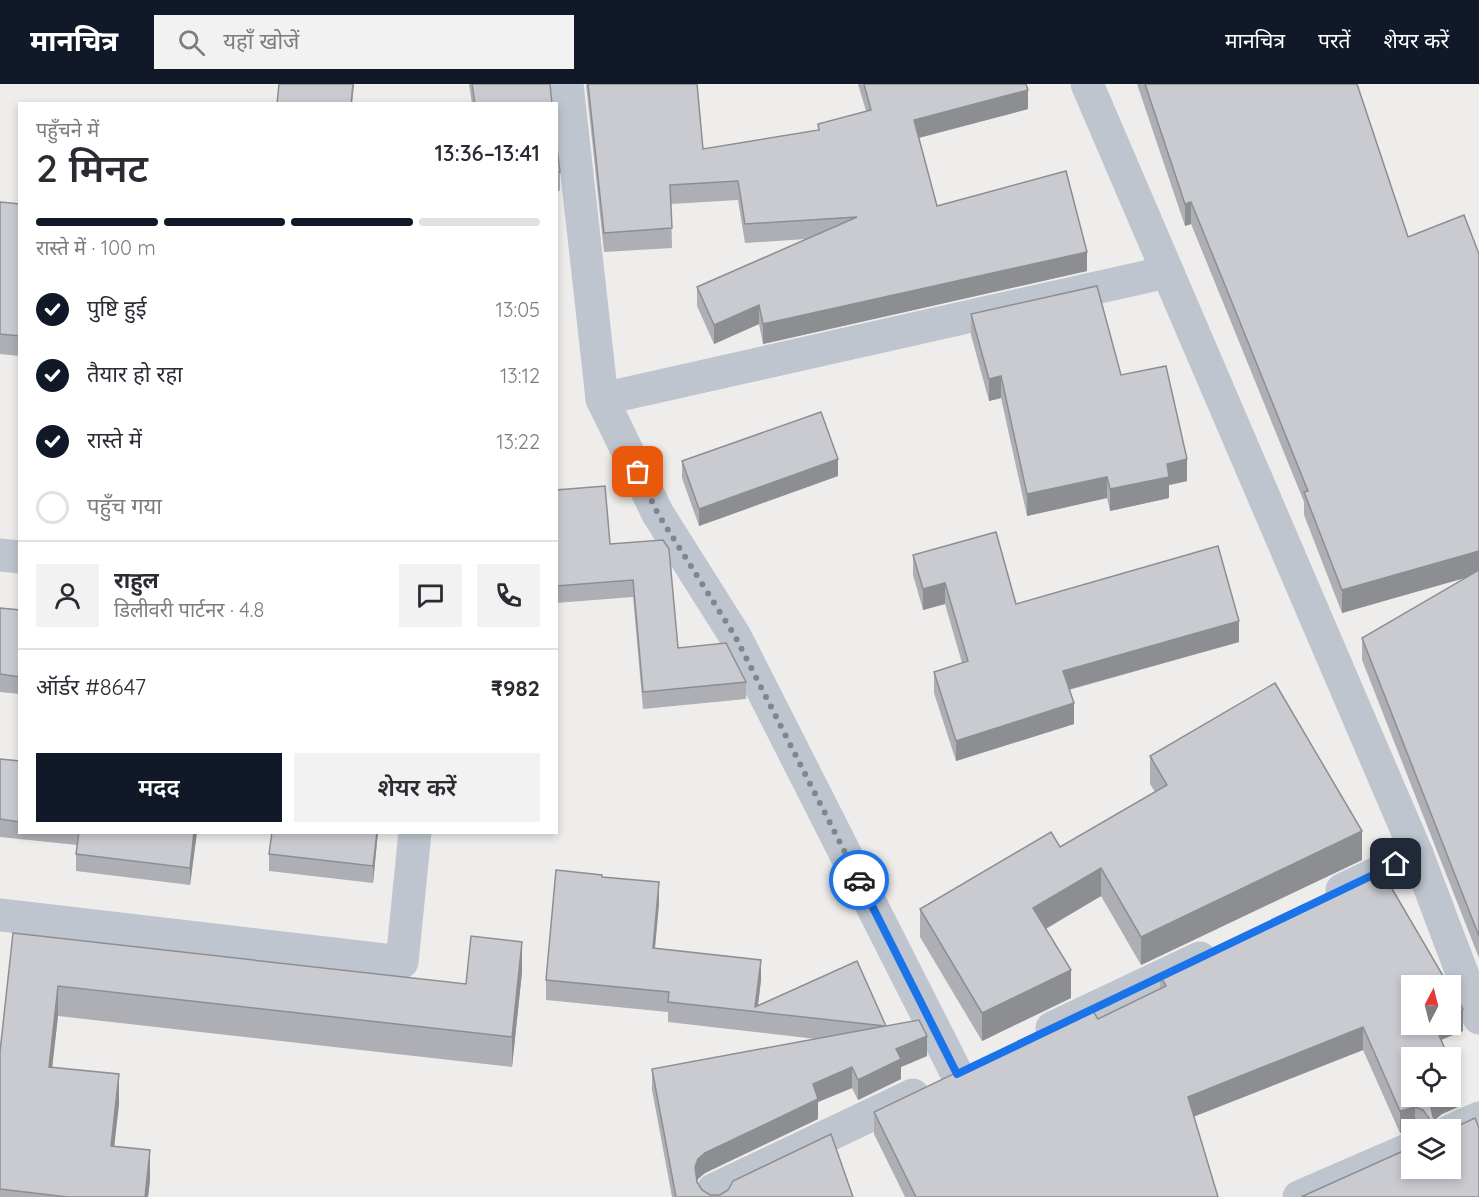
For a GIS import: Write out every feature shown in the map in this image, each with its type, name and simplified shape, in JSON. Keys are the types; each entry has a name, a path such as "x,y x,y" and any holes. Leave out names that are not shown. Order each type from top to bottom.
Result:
{"street":[{"path":"567,84 602,399 658,514 735,636 968,1069 713,1190 715,1197"},
{"path":"1087,84 1417,854 1479,1018"},
{"path":"602,399 1167,272"},
{"path":"0,555 18,557"},
{"path":"0,915 402,962 415,834"},
{"path":"1310,905 1417,854"},
{"path":"1022,1043 1225,946"},
{"path":"1461,1126 1479,1118"},
{"path":"1299,1197 1401,1153"}],"building":[{"path":"279,84 353,84 351,102 277,102"},
{"path":"472,84 550,84 552,102 475,102"},
{"path":"588,84 697,84 703,149 819,130 818,124 871,110 864,84 1026,84 1028,90 914,120 937,206 1066,171 1087,252 763,324 759,305 714,325 697,287 857,217 745,224 738,181 670,185 672,228 604,233"},
{"path":"1145,84 1357,84 1408,237 1464,215 1479,254 1479,551 1342,590 1304,492 1308,491 1231,300 1191,202 1185,204"},
{"path":"0,202 18,204 18,336 0,334"},
{"path":"1097,286 1121,375 1166,366 1187,459 1167,464 1169,477 1110,489 1107,477 1027,494 1001,376 989,379 971,314"},
{"path":"821,412 838,459 699,509 682,461"},
{"path":"605,486 610,544 663,540 669,549 678,648 726,643 746,682 643,692 633,580 558,586 558,490"},
{"path":"996,532 1016,604 1218,546 1239,621 1063,671 1074,703 956,741 934,672 968,661 945,583 923,589 913,555"},
{"path":"1479,570 1479,936 1362,638"},
{"path":"0,608 18,610 18,677 0,674"},
{"path":"1275,683 1362,831 1141,937 1101,868 1033,908 1071,970 982,1013 920,909 1051,832 1060,847 1167,785 1150,756"},
{"path":"0,759 18,761 18,822 0,819"},
{"path":"79,834 194,834 190,868 76,854"},
{"path":"272,834 377,834 373,866 269,854"},
{"path":"556,870 659,882 653,948 761,960 755,1007 857,961 886,1026 919,1020 927,1036 896,1049 901,1059 858,1080 852,1067 813,1084 818,1099 705,1153 698,1159 695,1167 697,1182 702,1190 710,1195 720,1195 728,1190 733,1181 831,1134 853,1197 676,1197 652,1069 885,1026 668,1002 669,992 546,980"},
{"path":"1381,870 1443,975 1401,975 1401,1035 1439,1035 1444,1047 1401,1047 1401,1107 1415,1107 1400,1111 1363,1027 1188,1097 1218,1197 916,1197 874,1112 1091,1008 1098,1019 1166,986 1160,975"},
{"path":"13,933 466,984 471,936 522,942 512,1037 58,986 49,1067 119,1074 111,1146 150,1150 145,1197 67,1197 0,1189 0,1052"},
{"path":"1415,1107 1431,1107 1435,1119 1429,1119 1423,1110"},
{"path":"1475,1118 1479,1128 1479,1197 1301,1197 1401,1152 1401,1179 1461,1179 1461,1125"}],"way so far":[{"path":"638,472 658,514 735,636 859,880"}],"route":[{"path":"859,880 957,1074 1396,864"}]}
